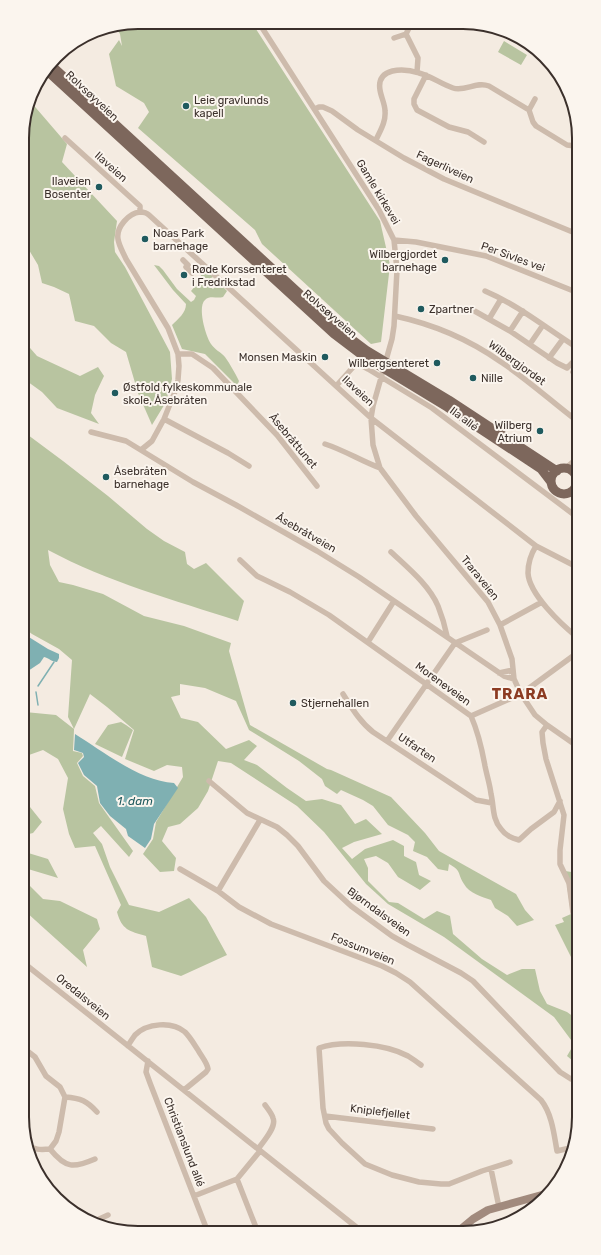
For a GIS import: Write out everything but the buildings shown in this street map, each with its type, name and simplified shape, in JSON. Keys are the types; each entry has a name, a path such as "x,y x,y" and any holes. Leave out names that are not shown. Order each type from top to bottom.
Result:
{"main road":[{"name":"Rolvsøyveien","path":"54,69 342,333 366,350 561,470"},
{"name":"Rolvsøyveien","path":"50,74 343,342 373,363 447,407 541,469 551,482"},
{"path":"572,473 571,471 561,470 552,475 551,482 554,490 558,493 567,494 572,497"},
{"path":"567,494 572,490"}],"street":[{"name":"Gamle kirkevei","path":"263,29 379,210 394,240 397,270 395,316 392,339 371,418"},
{"path":"394,38 406,34 408,29"},
{"path":"406,34 418,58 418,72"},
{"path":"376,140 383,126 386,110 380,90 382,78 393,70 402,69 418,72 456,89 479,84 486,85 529,110 536,126 567,145 572,146"},
{"path":"426,75 414,98 414,104 417,110 450,127 468,132 484,142"},
{"path":"529,110 535,98"},
{"name":"Fagerliveien","path":"314,109 323,107 332,111 358,130 416,166 572,231"},
{"name":"Ilaveien","path":"65,138 140,206 140,212 144,212 149,215 337,385 371,418 536,546 572,564"},
{"path":"140,212 130,216 119,230 118,239 120,248 168,328 178,354 178,380 173,398 152,441 141,450"},
{"name":"Per Sivles vei","path":"394,240 416,242 486,256 572,290"},
{"path":"183,260 188,265 186,267 192,273"},
{"path":"485,291 535,318 572,345"},
{"path":"490,319 501,299"},
{"name":"Wilbergjordet","path":"471,309 510,330 549,358 567,368 572,363"},
{"name":"Wilbergjordet","path":"510,330 523,311"},
{"name":"Wilbergjordet","path":"395,316 429,325 480,348 502,362 572,417"},
{"path":"530,344 543,325"},
{"path":"549,358 563,339"},
{"name":"Åsebråttunet","path":"178,354 192,354 207,363 217,372 277,435 317,486"},
{"name":"Ila allé","path":"337,385 355,365 359,364 368,368 432,408 572,514"},
{"name":"Traraveien","path":"371,418 373,445 380,468 416,516 488,602 500,626 512,659 514,679 521,694 535,715 572,742"},
{"path":"164,419 228,453 249,466"},
{"name":"Åsebråtveien","path":"91,432 126,441 193,482 236,504 317,551 447,636 499,673 514,679"},
{"path":"326,444 380,468"},
{"path":"561,470 572,461"},
{"path":"536,546 529,562 528,574 531,584 542,602 572,633"},
{"path":"391,552 422,582 433,597 438,606 447,636"},
{"name":"Moreneveien","path":"240,560 257,576 290,592 368,642 470,716 475,725 481,744 493,814 500,829 511,838 519,840 554,812 560,801"},
{"path":"368,642 394,601"},
{"path":"500,626 542,602"},
{"path":"387,741 455,643 487,630"},
{"path":"470,716 521,694 572,658"},
{"path":"499,673 513,670"},
{"name":"Utfarten","path":"343,694 366,727 476,800 492,803"},
{"path":"547,725 542,732 543,743 564,815 560,864 569,883 572,906"},
{"name":"Bjørndalsveien","path":"209,782 241,808 260,820 276,827 290,838 324,881 351,906 392,936 461,973 472,981 560,1072 572,1079"},
{"path":"218,891 260,820"},
{"name":"Fossumveien","path":"180,869 218,891 239,907 271,924 382,966 410,982 541,1100 546,1106 550,1117 557,1151 567,1149"},
{"name":"Oredalsveien","path":"29,966 355,1226"},
{"path":"128,1046 135,1035 141,1030 149,1027 169,1025 185,1032 206,1063 208,1069 184,1090"},
{"path":"421,1065 407,1056 388,1049 363,1045 343,1044 327,1045 318,1048 323,1108 329,1129 365,1164 392,1175 419,1182 449,1184 510,1162"},
{"path":"29,1053 34,1057 46,1076 60,1087 65,1097 56,1141 50,1149 34,1149"},
{"name":"Christianslund allé","path":"148,1061 146,1072 206,1226"},
{"path":"65,1097 80,1099 86,1102 97,1112"},
{"path":"194,1196 237,1179 272,1130 274,1122 273,1118 265,1105"},
{"name":"Kniplefjellet","path":"325,1116 433,1129"},
{"path":"50,1149 62,1162 70,1165 77,1165 95,1159"},
{"path":"491,1169 499,1207"},
{"path":"237,1179 255,1226"},
{"path":"467,1226 480,1214 537,1197"},
{"path":"100,1219 108,1215"}],"green space":[{"path":"130,29 256,29 380,221 390,265 381,342 371,344 262,244 255,230 138,128 149,112 144,103 116,86 109,54 119,40 122,46 118,31"},
{"path":"504,41 527,55 521,65 498,52"},
{"path":"34,106 67,144 62,162 117,221 114,242 115,252 125,267 170,352 172,379 166,402 152,425 138,393 126,352 111,343 94,326 75,321 69,294 42,283 38,265 29,250 29,130"},
{"path":"154,265 159,266 163,270 177,289 191,302 196,296 191,291 197,284 196,281 205,271 213,277 208,283 210,287 213,289 219,283 227,291 223,297 209,298 205,300 202,315 209,340 225,357 231,366 239,381 237,386 205,354 182,349 172,325 183,313 186,304"},
{"path":"29,347 37,356 80,376 98,367 104,376 95,395 91,413 99,424 57,408 42,392 29,383"},
{"path":"29,436 108,496 147,529 164,541 185,552 187,564 194,569 206,563 244,601 238,621 118,581 94,572 48,550 50,565 59,582 103,594 144,616 184,626 231,643 229,651 250,725 327,769 391,797 425,833 439,851 516,894 525,910 534,920 517,926 508,916 495,908 491,900 469,890 464,884 458,871 453,866 449,864 448,871 438,869 427,857 413,851 415,842 408,835 388,825 373,806 341,790 337,794 325,786 322,779 299,761 249,730 236,701 205,688 180,684 180,695 171,697 181,718 198,722 226,749 249,740 257,746 244,760 257,765 306,801 322,799 341,805 355,824 366,819 382,834 354,842 342,848 352,859 365,849 393,840 404,846 404,856 416,862 419,875 431,881 420,890 398,877 388,863 376,856 364,859 368,868 368,881 389,902 398,903 424,919 437,911 450,916 453,934 482,959 507,975 522,969 535,969 540,991 547,1004 572,1016 572,1041 554,1017 444,937 388,904 366,884 324,832 297,806 231,763 218,761 208,791 198,808 180,824 168,827 162,841 176,858 174,871 160,872 143,854 153,839 156,822 183,777 182,767 167,765 154,771 125,759 134,730 90,694 74,729 68,717 72,660 59,649 29,632"},
{"path":"29,712 56,715 74,729 73,751 82,753 83,756 77,763 83,776 95,786 99,803 133,851 129,857 101,826 93,833 102,844 110,867 129,905 159,912 189,898 206,917 227,955 181,976 152,967 146,936 127,929 121,923 117,912 121,905 95,846 75,848 69,834 63,809 68,778 58,759 43,750 29,755"},
{"path":"121,722 133,730 122,757 95,744 108,725"},
{"path":"29,807 42,822 33,833 29,834"},
{"path":"29,853 48,859 58,878 29,869"},
{"path":"565,871 572,872 572,959 555,925 564,922 562,918 571,914"},
{"path":"29,885 43,899 60,901 97,919 100,929 83,950 87,967 29,915"},
{"path":"572,1047 572,1060 567,1056"}],"water":[{"path":"29,637 59,654 57,662 44,657 40,663 29,670"},
{"name":"1. dam","path":"75,734 110,757 135,771 161,781 174,783 178,788 154,824 151,839 145,848 128,836 126,829 110,816 100,803 97,786 84,775 78,763 84,757 83,753 74,750"}],"waterway":[{"path":"38,686 54,662"},
{"path":"36,692 38,705"}],"place":[{"name":"Leie gravlunds kapell","path":"186,106"},
{"name":"Ilaveien Bosenter","path":"99,187"},
{"name":"Noas Park barnehage","path":"145,239"},
{"name":"Wilbergjordet barnehage","path":"445,260"},
{"name":"Røde Korssenteret i Fredrikstad","path":"184,275"},
{"name":"Zpartner","path":"421,309"},
{"name":"Monsen Maskin","path":"325,357"},
{"name":"Wilbergsenteret","path":"437,363"},
{"name":"Nille","path":"473,378"},
{"name":"Østfold fylkeskommunale skole, Åsebråten","path":"115,393"},
{"name":"Wilberg Atrium","path":"540,431"},
{"name":"Åsebråten barnehage","path":"106,477"},
{"name":"Stjernehallen","path":"293,703"}],"district":[{"name":"TRARA","path":"520,694"}]}
